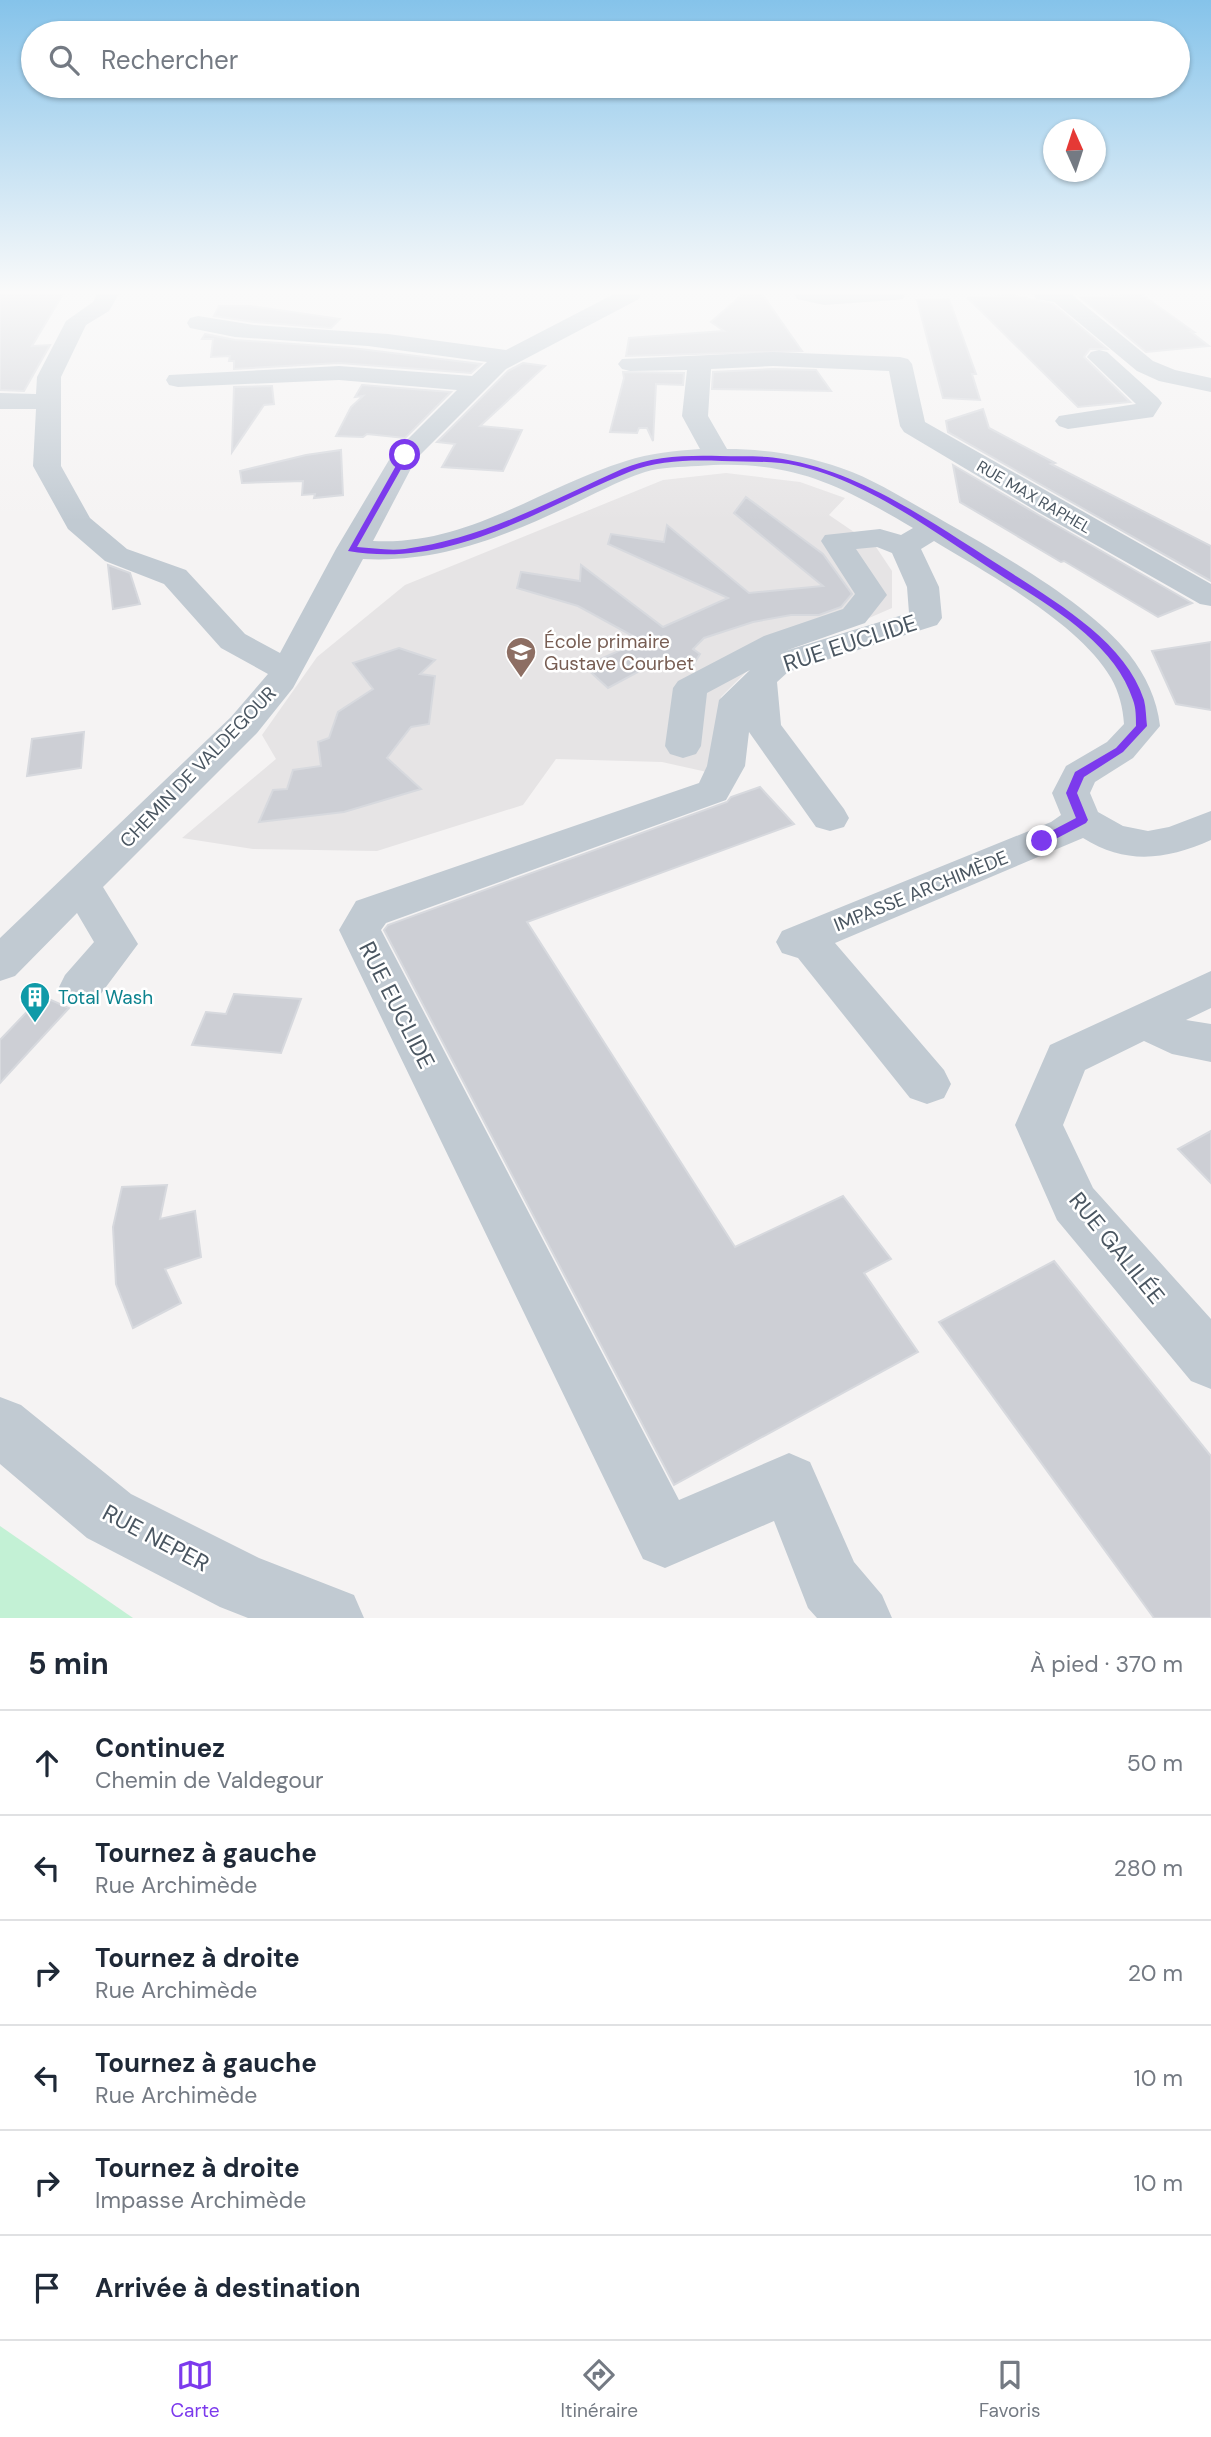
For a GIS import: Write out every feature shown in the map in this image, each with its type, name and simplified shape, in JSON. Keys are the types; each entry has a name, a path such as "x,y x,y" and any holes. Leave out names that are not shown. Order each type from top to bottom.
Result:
{"street":[{"path":"51,370 48,377 50,402 47,466 78,523 116,555 175,577 233,641 287,671"},
{"name":"CHEMIN DE VALDEGOUR","path":"0,964 244,725 287,671 351,549 405,455 492,370"},
{"path":"699,370 695,416 718,457"},
{"name":"RUE MAX RAPHEL","path":"901,370 913,426 1211,597"},
{"path":"1068,421 1144,412 1149,403 1112,370"},
{"path":"1152,370 1168,376 1211,385"},
{"path":"178,380 339,373 478,383"},
{"path":"0,401 50,402"},
{"path":"351,549 402,552 460,541 519,521 628,469 670,459 718,457 781,461 824,471 853,482 920,538 1032,591 1090,634 1112,656 1130,681 1139,701 1142,726 1120,750 1079,775 1071,793 1082,820 1112,838 1149,845 1178,839 1211,824"},
{"path":"683,746 690,688 776,643 854,616 871,595 836,541 920,538"},
{"name":"RUE EUCLIDE","path":"859,1618 831,1585 789,1483 664,1537 360,930 371,912 713,792 726,766 736,700 776,665 926,618 920,538"},
{"path":"760,679 763,726 830,818"},
{"name":"IMPASSE ARCHIMÈDE","path":"927,1084 802,940 1065,831 1082,820"},
{"path":"81,885 117,944 81,987"},
{"path":"1147,1020 1211,988"},
{"path":"1147,1020 1172,1036 1211,1043"},
{"name":"RUE GALILÉE","path":"1147,1020 1067,1058 1039,1125 1075,1204 1211,1361"},
{"name":"RUE NEPER","path":"0,1426 109,1516 243,1584 331,1618"}],"shaded area":[{"name":"École primaire Gustave Courbet","path":"726,473 800,482 845,498 829,515 876,547 892,571 892,608 837,632 758,660 721,697 707,772 662,762 556,759 523,805 377,851 253,849 182,838 276,759 262,735 317,657 405,585 663,480"}],"green space":[{"path":"0,1526 133,1618 0,1618"}],"building":[{"path":"0,370 36,370 24,391 0,390"},
{"path":"425,370 475,370 471,373"},
{"path":"541,370 480,426 522,430 503,471 442,467 455,444 437,442 508,371"},
{"path":"816,370 831,391 712,389 713,372"},
{"path":"935,370 974,370 976,374 972,374 980,400 943,398"},
{"path":"1040,370 1097,370 1130,402 1078,407"},
{"path":"623,372 684,373 683,385 656,384 653,441 647,428 639,428 637,433 610,432 624,378"},
{"path":"362,385 451,392 405,438 367,434 363,437 336,436 351,407 363,396 355,397"},
{"path":"272,386 274,404 264,405 232,452 234,387"},
{"path":"983,409 989,428 1055,463 1051,464 1211,546 1211,581 948,432 946,421"},
{"path":"341,450 343,495 314,498 315,494 302,495 303,481 242,483 240,471 306,455"},
{"path":"953,465 1192,603 1158,617 1064,561 1061,562 960,502"},
{"path":"746,497 823,554 852,594 841,607 819,615 791,615 753,622 704,638 693,649 700,654 692,667 680,661 676,666 660,660 608,688 584,666 642,641 578,606 517,588 521,572 580,581 581,565 663,627 728,598 608,544 611,534 664,542 667,525 749,593 823,586 734,513"},
{"path":"108,565 130,573 140,604 113,609"},
{"path":"1211,642 1211,710 1176,704 1152,651"},
{"path":"399,648 435,660 420,674 435,676 429,724 411,727 387,758 421,789 344,812 259,822 273,790 287,789 293,770 321,766 318,742 329,738 338,712 373,689 353,663"},
{"path":"84,732 81,768 27,776 32,739"},
{"path":"760,787 794,824 527,922 735,1247 843,1196 891,1259 864,1273 918,1352 674,1485 384,930 388,925 727,802 731,797"},
{"path":"234,994 301,999 281,1053 192,1045 206,1012 226,1014"},
{"name":"Total Wash","path":"42,996 69,1008 0,1083 0,1040"},
{"path":"1211,1131 1211,1183 1178,1149"},
{"path":"167,1185 160,1219 195,1211 201,1257 165,1269 181,1303 133,1328 116,1284 113,1227 122,1187"},
{"path":"1054,1261 1211,1456 1211,1618 1154,1618 939,1322"}],"place":[{"name":"École primaire Gustave Courbet","path":"521,679"},
{"name":"Total Wash","path":"35,1024"}],"route":[{"path":"405,455 351,549 402,552 460,541 519,521 628,469 670,459 750,458 781,461 824,471 853,482 917,517 1032,591 1090,634 1112,656 1130,681 1139,701 1142,726 1120,750 1079,775 1071,793 1082,820 1042,841"}]}
